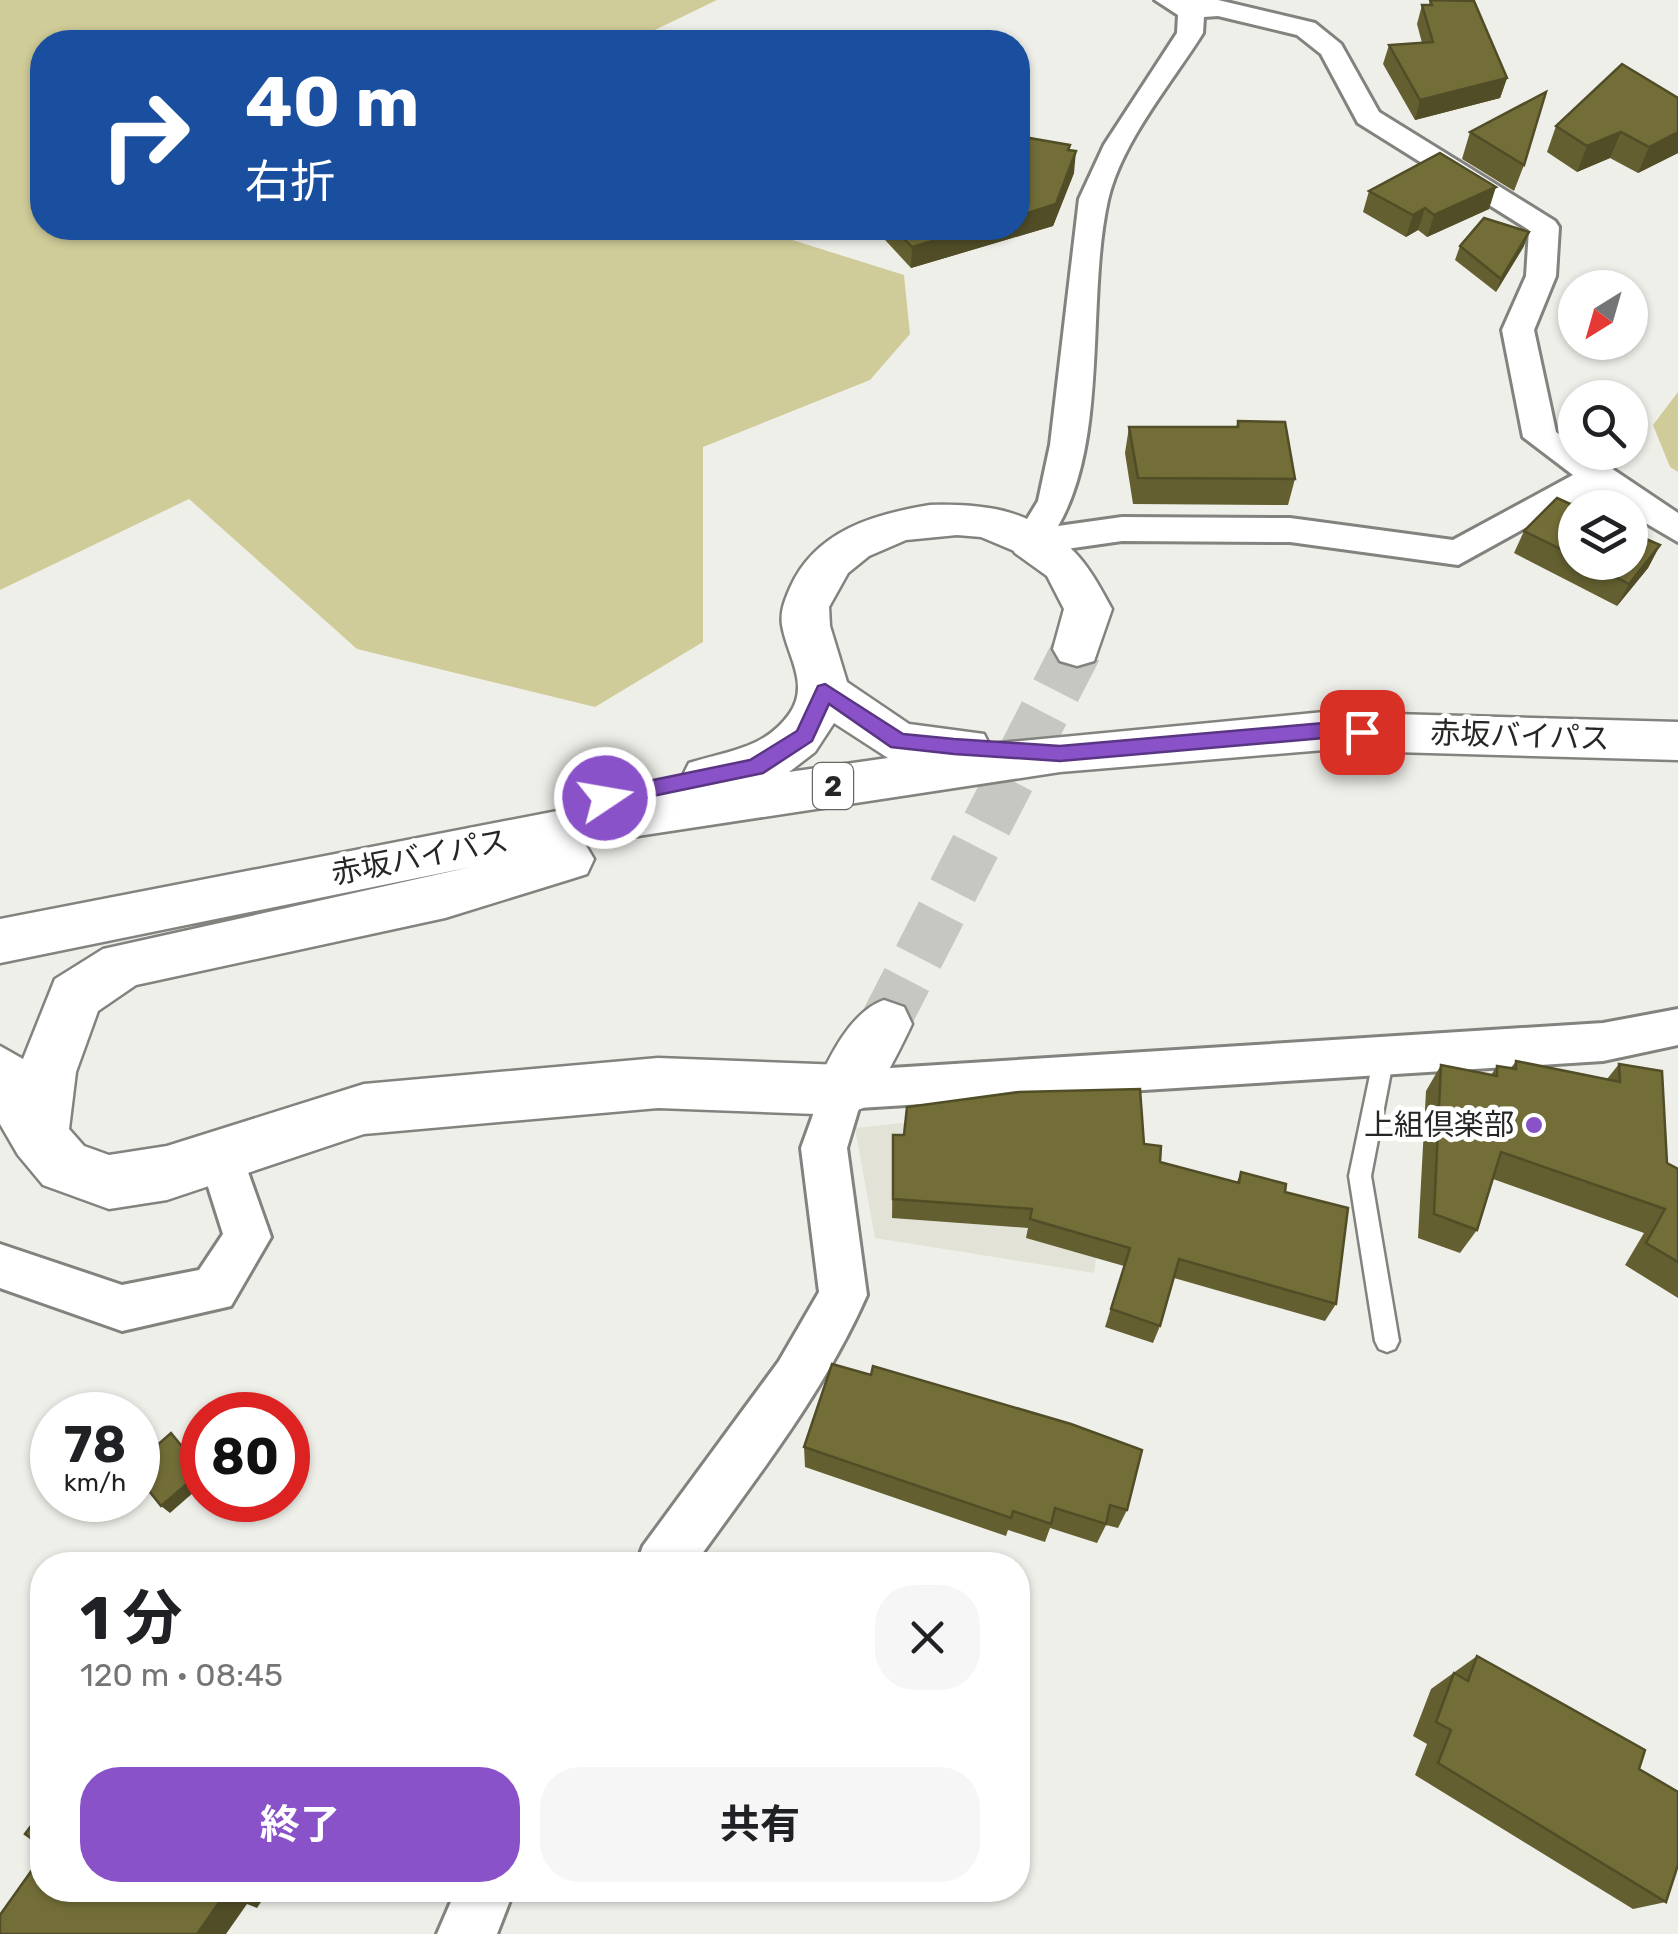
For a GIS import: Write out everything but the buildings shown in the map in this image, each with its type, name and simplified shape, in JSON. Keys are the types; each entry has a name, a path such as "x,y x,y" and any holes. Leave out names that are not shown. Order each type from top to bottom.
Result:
{"main road":[{"path":"9,945 191,883 756,767 805,736 825,691 804,611 816,579 831,561 895,525 941,519 986,522 1031,542 1065,566 1088,609 1078,650"},
{"path":"825,691 898,742 1060,754"},
{"name":"赤坂バイパス","path":"9,945 636,814 1060,754 1324,730 1678,741"},
{"name":"赤坂バイパス","path":"9,945 635,840 1193,766 1512,763 1678,771"},
{"path":"39,1137 47,1072 75,996 122,965 445,896 635,840"},
{"path":"0,1071 39,1137 64,1166 109,1182 168,1173 364,1108 658,1084 843,1090 884,1024"}],"street":[{"path":"1031,542 1056,502 1067,445 1094,199 1118,145 1190,34 1179,5 1218,8 1306,29 1332,50 1368,117 1544,227 1541,276 1518,330 1540,437 1670,526"},
{"path":"1031,542 1122,529 1290,530 1458,553 1558,495"},
{"path":"671,1552 797,1378 843,1295 824,1148 843,1090 1603,1042 1678,1027"},
{"path":"0,1266 122,1308 214,1290 247,1236 221,1155"},
{"path":"467,1934 480,1902"}],"lane":[{"path":"1384,1056 1360,1176 1387,1341"}],"shaded area":[{"path":"0,0 717,0 655,30 30,30 30,240 792,240 904,275 910,334 870,380 703,447 703,642 595,707 357,649 189,499 0,590"},
{"path":"1678,392 1678,472 1670,467 1653,425"},
{"path":"1090,1103 1106,1181 1094,1273 875,1238 855,1128"}],"tunnel":[{"path":"884,1024 1077,649"}],"place":[{"name":"上組倶楽部","path":"1534,1125"}],"route":[{"path":"605,798 756,767 805,736 825,691 898,742 1060,754 1324,730 1362,732"}]}
